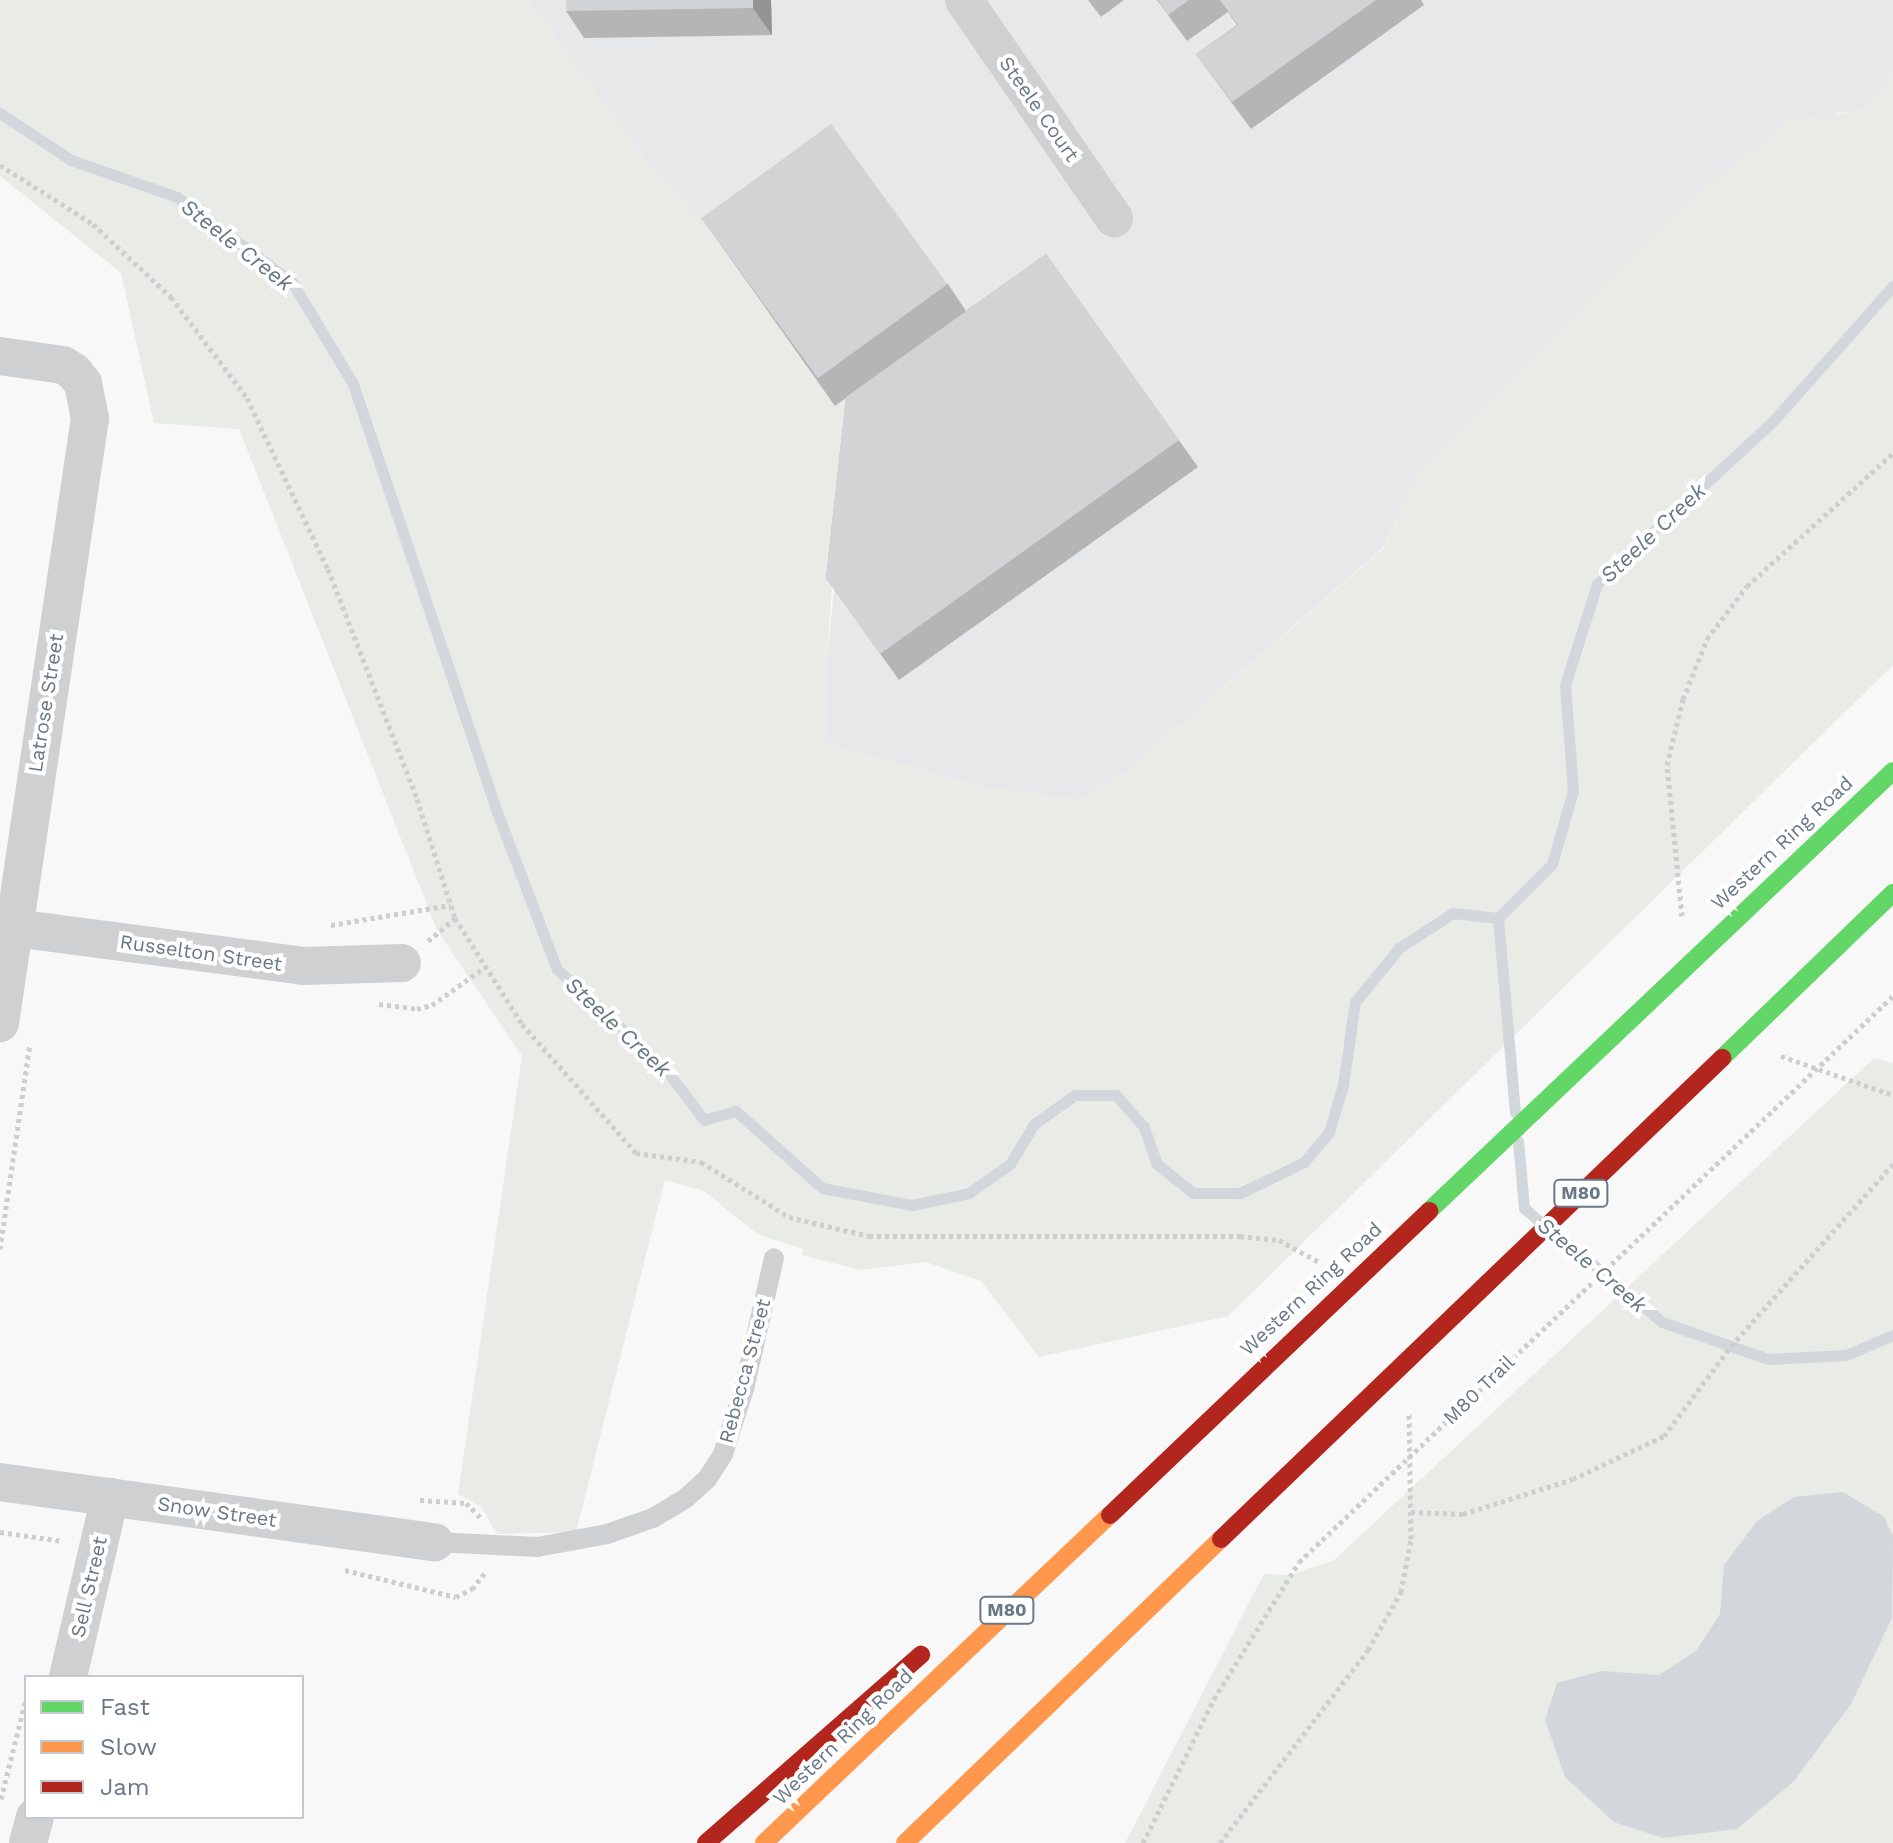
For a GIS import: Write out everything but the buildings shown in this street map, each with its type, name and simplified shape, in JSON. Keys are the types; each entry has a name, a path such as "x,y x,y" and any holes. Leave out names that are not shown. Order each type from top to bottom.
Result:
{"highway":[{"name":"Western Ring Road","path":"764,1843 1249,1378 1846,812 1893,771"},
{"name":"M80","path":"905,1843 1893,893"},
{"path":"1032,1562 1249,1378"},
{"path":"982,1797 1284,1478"},
{"path":"706,1843 935,1644"}],"street":[{"name":"Steele Court","path":"964,0 1114,218"},
{"name":"Latrose Street","path":"0,356 63,365 83,383 90,418 6,926 16,1027"},
{"name":"Russelton Street","path":"6,926 303,966 402,963"},
{"name":"Snow Street","path":"0,1482 435,1542"},
{"name":"Sell Street","path":"68,1675 110,1497"},
{"path":"28,1843 34,1819"}],"lane":[{"name":"Rebecca Street","path":"435,1542 537,1547 607,1534 653,1518 686,1498 707,1479 723,1454 774,1258"}],"path":[{"path":"0,165 93,224 160,286 247,398 328,569 417,799 450,905 485,967 556,1066 636,1153 701,1162 789,1217 869,1236 1025,1235"},
{"path":"1682,920 1667,765 1683,699 1707,639 1747,586 1893,453"},
{"path":"318,927 450,905"},
{"path":"370,1002 417,1009 432,1005 485,967"},
{"name":"M80 Trail","path":"1143,1843 1214,1699 1308,1552 1893,996"},
{"path":"0,1249 16,1027"},
{"path":"1769,1051 1893,1095"},
{"path":"1411,1512 1463,1514 1573,1479 1664,1436 1731,1346 1893,1164"},
{"path":"0,1801 24,1707"}],"shaded area":[{"path":"0,0 528,0 648,164 720,244 835,405 846,398 827,657 826,744 986,788 1079,800 1125,773 1384,548 1424,467 1679,209 1790,120 1862,111 1893,74 1893,665 1228,1316 1039,1357 981,1281 926,1262 860,1270 802,1255 803,1249 757,1234 704,1191 665,1180 576,1532 497,1534 481,1507 458,1494 522,1056 437,930 239,429 154,423 121,273 0,176"},
{"path":"528,0 1893,0 1893,74 1862,111 1836,113 1424,467 1384,547 1125,773 1079,800 986,788 826,744 827,657 838,554 835,406 720,244 648,164"},
{"path":"1874,1058 1893,1063 1893,1843 1125,1843 1264,1574 1289,1575 1333,1561"},
{"path":"1843,1492 1884,1517 1893,1536 1892,1618 1851,1704 1794,1781 1737,1829 1663,1838 1614,1822 1565,1777 1545,1720 1557,1683 1602,1671 1659,1675 1696,1651 1720,1614 1724,1565 1757,1521 1794,1497"}],"waterway":[{"name":"Steele Creek","path":"0,113 71,160 177,197 292,282 353,384 495,807 557,969 667,1071 704,1120 736,1111 822,1188 912,1205 969,1193 1010,1164 1034,1124 1075,1095 1116,1095 1144,1127 1157,1164 1193,1193 1240,1193 1304,1162 1329,1132 1343,1085 1355,1002 1399,948 1453,913 1498,918 1515,1112"},
{"name":"Steele Creek","path":"1498,918 1552,864 1573,791 1565,685 1597,584 1773,421 1893,286"},
{"name":"Steele Creek","path":"1518,1141 1524,1208 1539,1221"},
{"name":"Steele Creek","path":"1553,1231 1662,1322 1768,1359 1846,1355 1893,1335"}],"traffic: fast":[{"path":"1429,1211 1893,771"},
{"path":"1722,1058 1893,893"}],"traffic: slow":[{"path":"764,1843 1110,1515"},
{"path":"905,1843 1221,1539"}],"traffic: jam":[{"path":"1221,1539 1722,1058"},
{"path":"1110,1515 1429,1211"},
{"path":"706,1843 921,1655"}]}
